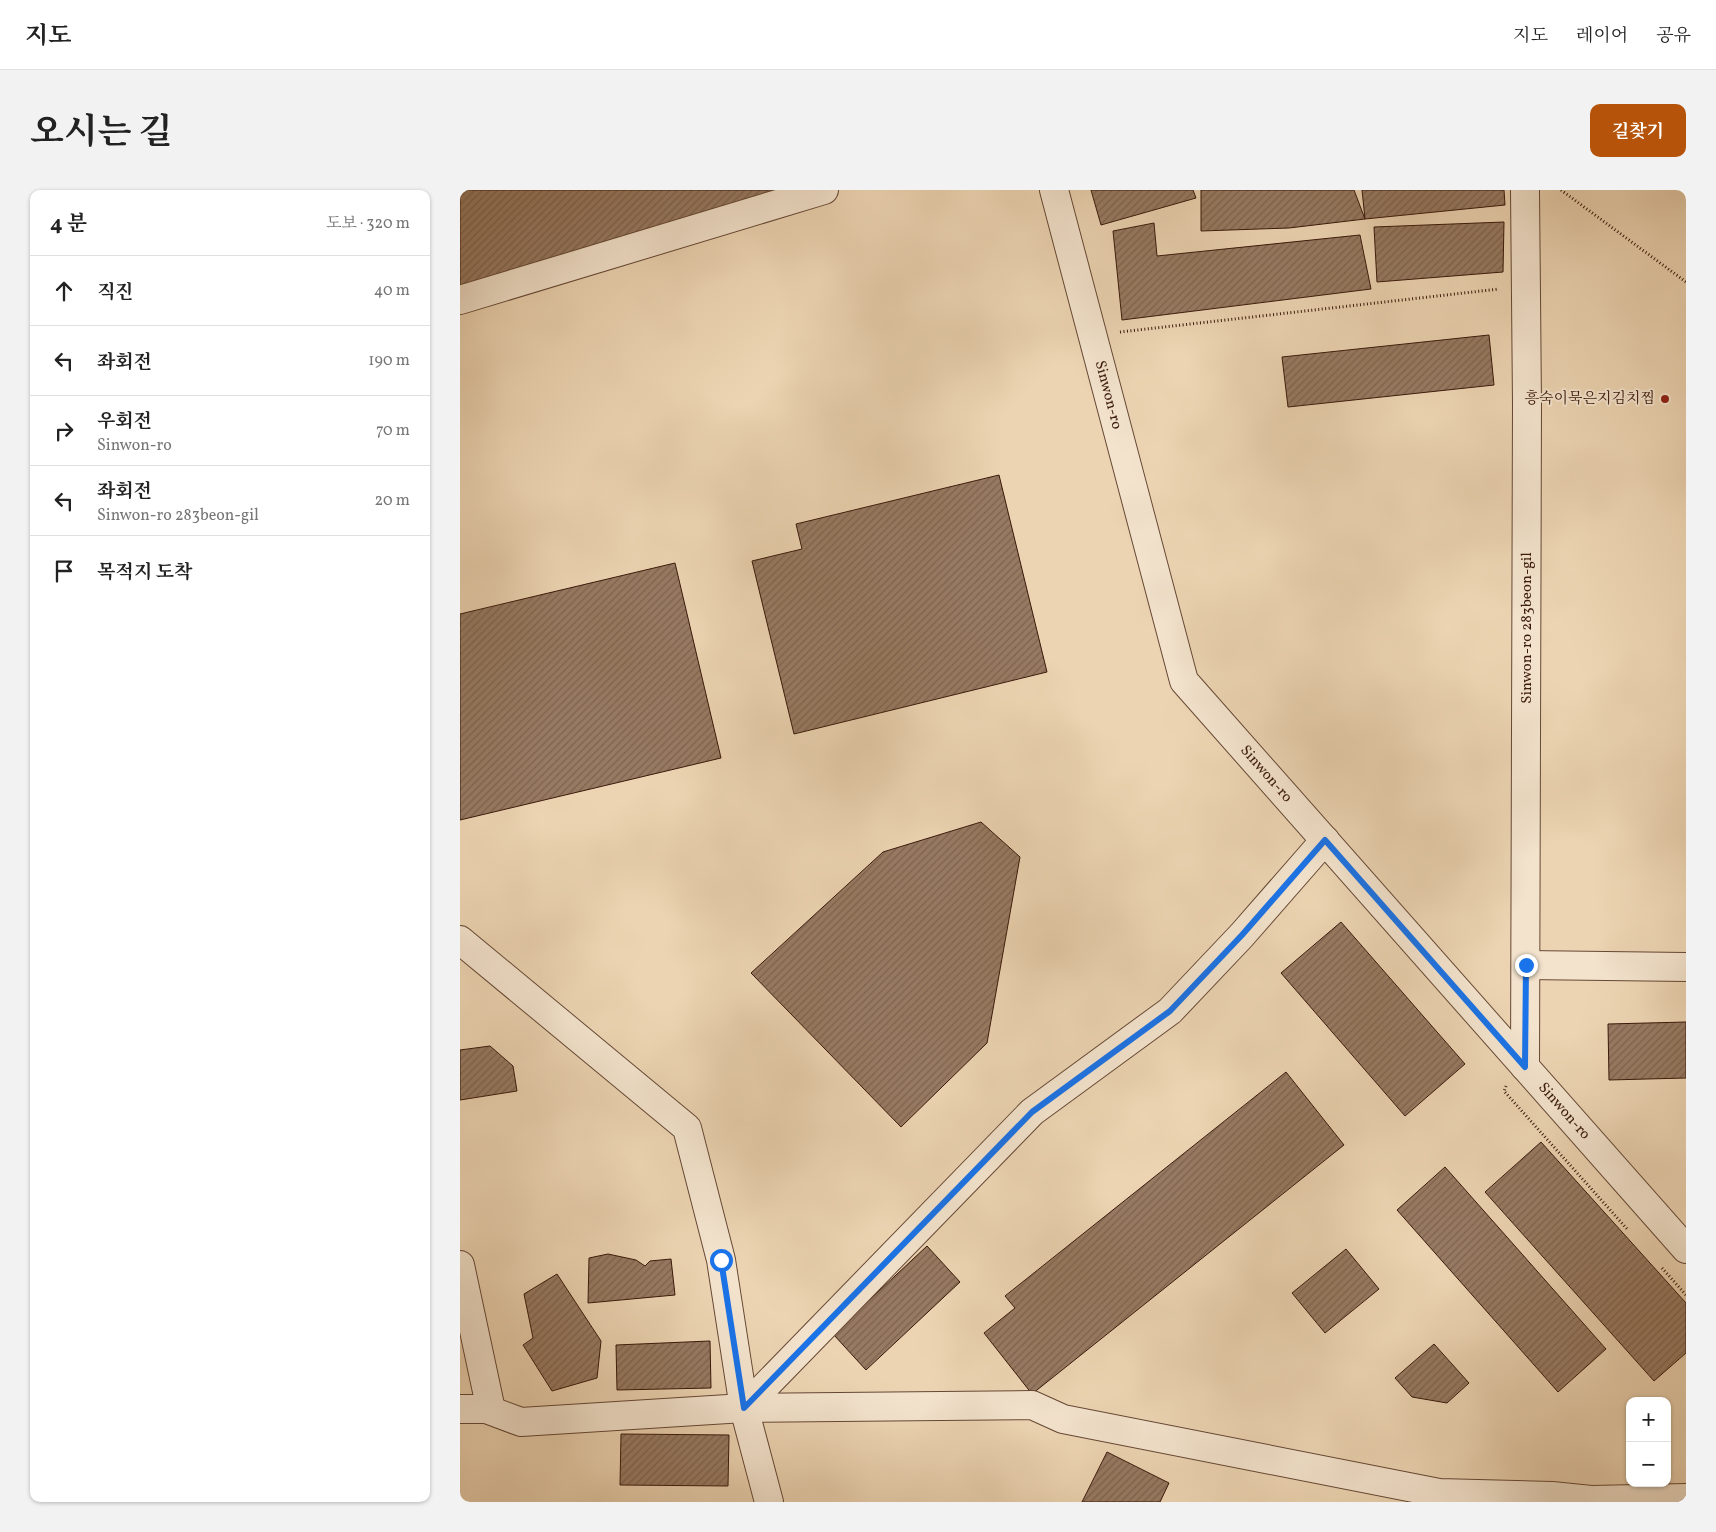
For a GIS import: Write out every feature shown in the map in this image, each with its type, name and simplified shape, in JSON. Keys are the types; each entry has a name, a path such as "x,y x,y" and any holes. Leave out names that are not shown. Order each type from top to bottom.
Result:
{"street":[{"path":"460,300 824,190"},
{"name":"Sinwon-ro","path":"1054,190 1184,681 1686,1248"},
{"name":"Sinwon-ro 283beon-gil","path":"1525,190 1527,404 1525,1067"},
{"path":"744,1408 1032,1112 1170,1011 1242,935 1325,840"},
{"path":"460,940 687,1128 721,1260 744,1408 769,1502"},
{"path":"1526,965 1686,967"},
{"path":"460,1265 490,1410"},
{"path":"460,1409 486,1409 521,1422 744,1408 1032,1405 1063,1419 1439,1497 1552,1496 1591,1500 1686,1498"}],"path":[{"path":"1561,190 1686,282"},
{"path":"1119,332 1504,288"}],"building":[{"path":"460,190 796,190 460,289"},
{"path":"1091,190 1193,190 1196,198 1101,225"},
{"path":"1201,190 1354,190 1365,219 1289,228 1201,231"},
{"path":"1362,190 1504,190 1505,205 1365,219"},
{"path":"1504,222 1503,272 1377,282 1374,227"},
{"path":"1154,223 1157,256 1360,235 1371,289 1122,320 1113,231"},
{"path":"1489,335 1494,385 1288,407 1282,357"},
{"path":"999,475 1047,672 794,734 752,561 802,549 796,524"},
{"path":"675,563 721,758 460,820 460,614"},
{"path":"981,822 1020,857 987,1043 901,1127 751,973 883,852"},
{"path":"1341,922 1465,1064 1405,1116 1281,973"},
{"path":"1686,1022 1686,1078 1609,1080 1608,1024"},
{"path":"490,1046 513,1066 517,1091 460,1100 460,1050"},
{"path":"1286,1072 1344,1145 1032,1394 984,1333 1015,1308 1005,1296"},
{"path":"1541,1142 1686,1303 1686,1353 1654,1381 1485,1192"},
{"path":"1445,1167 1606,1349 1558,1392 1397,1210"},
{"path":"927,1246 960,1282 866,1370 833,1334"},
{"path":"1346,1249 1379,1289 1325,1333 1292,1293"},
{"path":"608,1254 636,1260 645,1266 650,1261 671,1259 675,1295 588,1303 589,1258"},
{"path":"557,1274 601,1341 597,1378 552,1391 523,1345 533,1338 524,1294"},
{"path":"710,1341 711,1388 617,1390 616,1345"},
{"path":"1434,1344 1469,1383 1447,1403 1412,1397 1395,1378"},
{"path":"621,1434 729,1435 728,1486 620,1485"},
{"path":"1107,1452 1169,1483 1160,1502 1082,1502"}],"place":[{"name":"흥숙이묵은지김치찜","path":"1665,399"}],"route":[{"path":"721,1260 744,1408 1032,1112 1170,1011 1242,935 1325,840 1525,1067 1526,965"}]}
